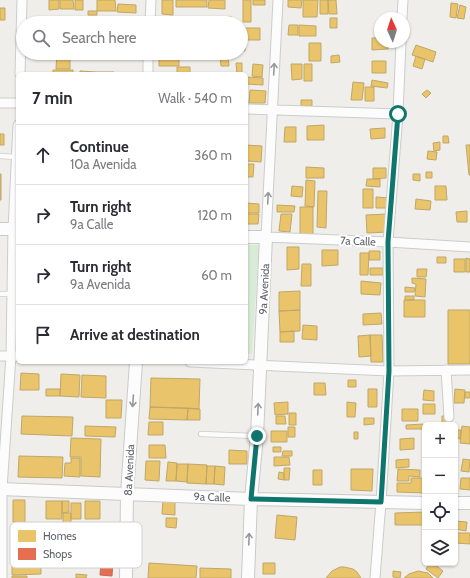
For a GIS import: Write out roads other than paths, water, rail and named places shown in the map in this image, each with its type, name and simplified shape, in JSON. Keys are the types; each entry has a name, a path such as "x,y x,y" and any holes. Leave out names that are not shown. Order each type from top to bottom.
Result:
{"street":[{"path":"22,0 22,16"},
{"path":"150,0 150,16"},
{"name":"9a Avenida","path":"248,578 251,499 257,436 278,0"},
{"path":"402,12 403,0"},
{"path":"374,578 381,502 389,371 388,242 398,114 401,48"},
{"path":"20,60 20,72"},
{"path":"148,60 148,72"},
{"path":"0,103 16,103"},
{"path":"248,109 398,114"},
{"path":"2,578 1,489 14,356 12,294 15,279 16,157"},
{"path":"0,229 16,229"},
{"name":"7a Calle","path":"248,237 388,242 470,247"},
{"path":"0,356 14,356"},
{"name":"8a Avenida","path":"127,522 127,494 136,364"},
{"path":"237,364 389,371 470,370"},
{"path":"446,370 449,417"},
{"name":"9a Calle","path":"1,489 251,499 422,503"},
{"path":"458,503 470,503"},
{"name":"8a Avenida","path":"126,568 126,578"}],"lane":[{"path":"0,156 16,157"},
{"path":"0,294 12,294"},
{"path":"202,434 257,436"}]}
